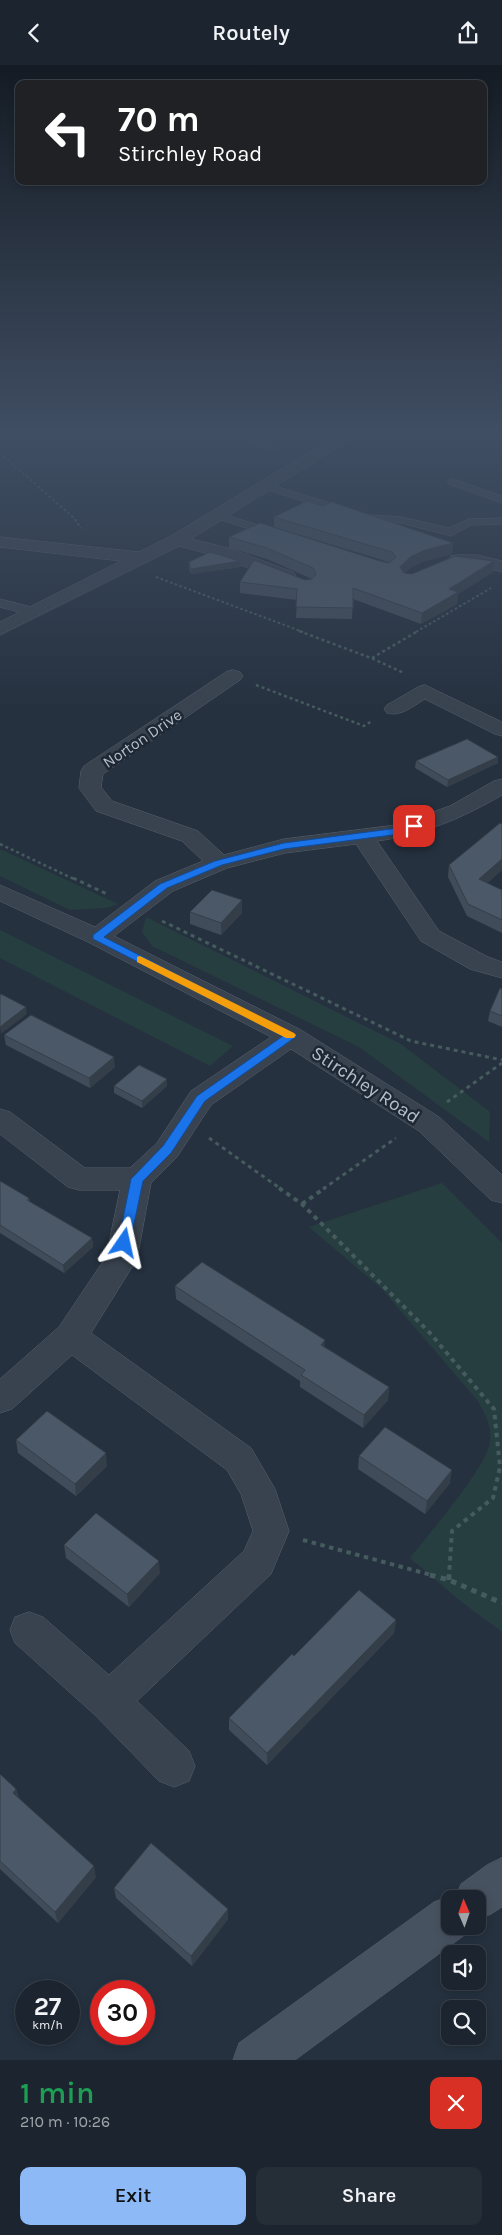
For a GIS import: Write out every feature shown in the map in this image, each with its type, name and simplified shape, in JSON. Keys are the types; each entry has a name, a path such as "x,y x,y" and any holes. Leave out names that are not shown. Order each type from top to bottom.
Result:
{"street":[{"path":"0,629 177,540 198,527"},
{"path":"177,540 260,565 305,584"},
{"path":"0,542 133,562"},
{"path":"444,561 477,560 502,567"},
{"name":"Norton Drive","path":"219,863 190,836 104,806 90,789 92,771 233,677"},
{"path":"394,709 425,691 502,730"},
{"path":"97,937 164,886 219,863 284,846 400,831 450,813 502,786"},
{"path":"362,836 430,937 479,963 502,970"},
{"name":"Stirchley Road","path":"0,892 97,937 291,1036 429,1124 502,1192"},
{"path":"0,1399 71,1336 121,1259 137,1179 167,1149 201,1099 291,1036"},
{"path":"0,1119 79,1179 137,1179"},
{"path":"71,1336 239,1459 257,1489 271,1531 258,1562 109,1701"},
{"path":"29,1630 109,1701 174,1766"},
{"path":"486,1892 502,1880"},
{"path":"256,2060 441,1925"}],"lane":[{"path":"255,527 292,539"},
{"path":"432,527 451,532 459,527"},
{"path":"0,603 34,612"}],"path":[{"path":"81,527 84,532"},
{"path":"133,562 371,658 418,679 425,691"},
{"path":"371,658 494,586"},
{"path":"233,677 364,726 394,709"},
{"path":"0,844 411,1041 502,1062"},
{"path":"442,1106 502,1062"},
{"path":"186,1121 302,1205 430,1333 494,1409 500,1467 494,1498 452,1531 449,1580"},
{"path":"302,1205 403,1133"},
{"path":"271,1531 449,1580 502,1603"}],"green space":[{"path":"0,849 118,904 106,908 70,910 0,876"},
{"path":"146,917 401,1044 490,1112 489,1142 359,1047 152,946 142,932"},
{"path":"0,930 233,1046 210,1066 0,958"},
{"path":"442,1183 502,1243 502,1632 459,1600 410,1558 469,1483 487,1452 490,1430 485,1415 478,1401 381,1288 309,1227"}],"building":[{"path":"251,527 273,527 383,562 389,563 396,557 392,552 308,527 406,527 453,543 425,550 410,557 400,567 404,573 412,574 455,556 494,561 449,589 458,592 422,613 353,588 353,608 296,607 297,589 240,582 254,560 305,580 312,579 316,574 313,568 267,548 229,537"},
{"path":"210,552 240,561 191,569 189,562"},
{"path":"467,739 498,757 448,780 416,761"},
{"path":"500,823 502,824 502,859 479,879 502,890 502,920 468,904 449,865"},
{"path":"212,890 242,900 221,923 190,912"},
{"path":"500,988 502,989 502,1016 490,1011"},
{"path":"0,995 26,1007 0,1027"},
{"path":"31,1015 114,1057 89,1078 4,1035"},
{"path":"139,1065 167,1079 142,1101 114,1086"},
{"path":"0,1181 29,1198 27,1200 92,1238 63,1265 0,1225"},
{"path":"202,1262 325,1340 321,1345 389,1387 364,1415 301,1375 305,1370 175,1286"},
{"path":"47,1411 106,1453 75,1484 16,1440"},
{"path":"385,1427 452,1470 427,1501 359,1456"},
{"path":"96,1513 159,1561 127,1594 64,1545"},
{"path":"359,1590 396,1620 267,1753 229,1718"},
{"path":"0,1774 16,1789 13,1793 94,1866 55,1912 0,1861"},
{"path":"151,1843 228,1909 191,1956 114,1888"}],"slow traffic":[{"path":"140,959 290,1035"}],"route":[{"path":"124,1243 137,1179 167,1149 201,1099 291,1036 97,937 164,886 219,863 284,846 400,831 414,826"}]}
